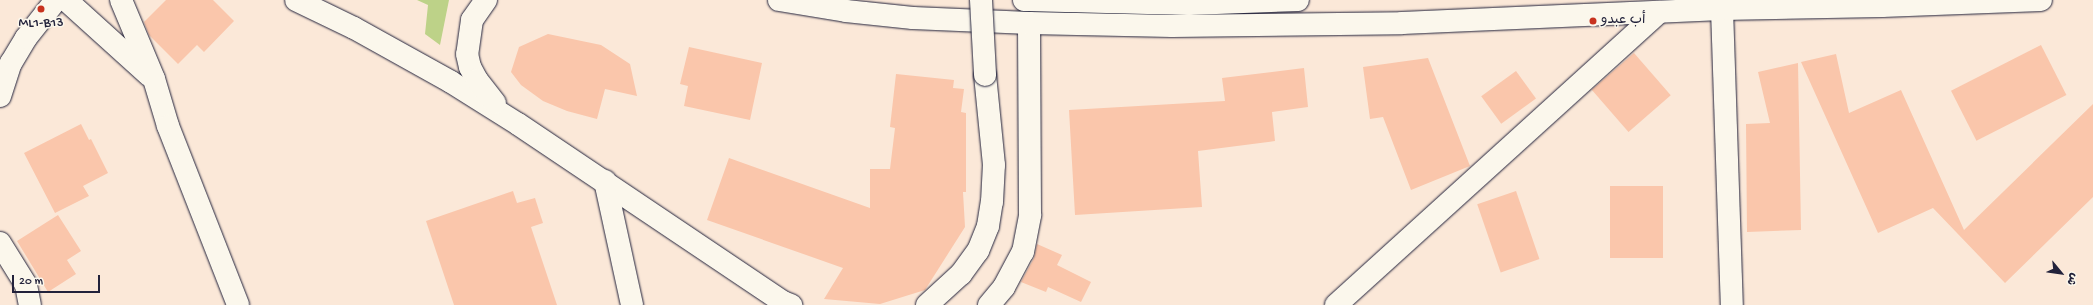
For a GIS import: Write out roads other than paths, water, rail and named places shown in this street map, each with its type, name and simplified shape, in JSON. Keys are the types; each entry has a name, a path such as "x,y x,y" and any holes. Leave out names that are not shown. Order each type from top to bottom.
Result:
{"main road":[{"path":"0,96 10,64 26,38 56,0"},
{"path":"66,0 154,79"},
{"path":"121,0 154,79 168,126 238,305"},
{"path":"296,0 394,49 518,124 783,302 791,305"},
{"path":"486,0 472,20 467,54 470,67 488,95 518,124"},
{"path":"779,0 846,11 913,18 1029,23 1172,26 1402,23 1722,9 1882,6 2041,0"},
{"path":"927,305 961,274 978,251 988,226 992,202 994,165 985,75 981,0"},
{"path":"1024,0 1189,4 1298,0"},
{"path":"1722,9 1732,305"},
{"path":"1336,305 1659,12"},
{"path":"989,305 1004,287 1023,252 1030,215 1029,23"},
{"path":"605,181 632,305"},
{"path":"0,243 26,285 30,305"}],"place":[{"name":"ML1-B13","path":"41,9"},
{"name":"أب عبدو","path":"1593,21"}]}
